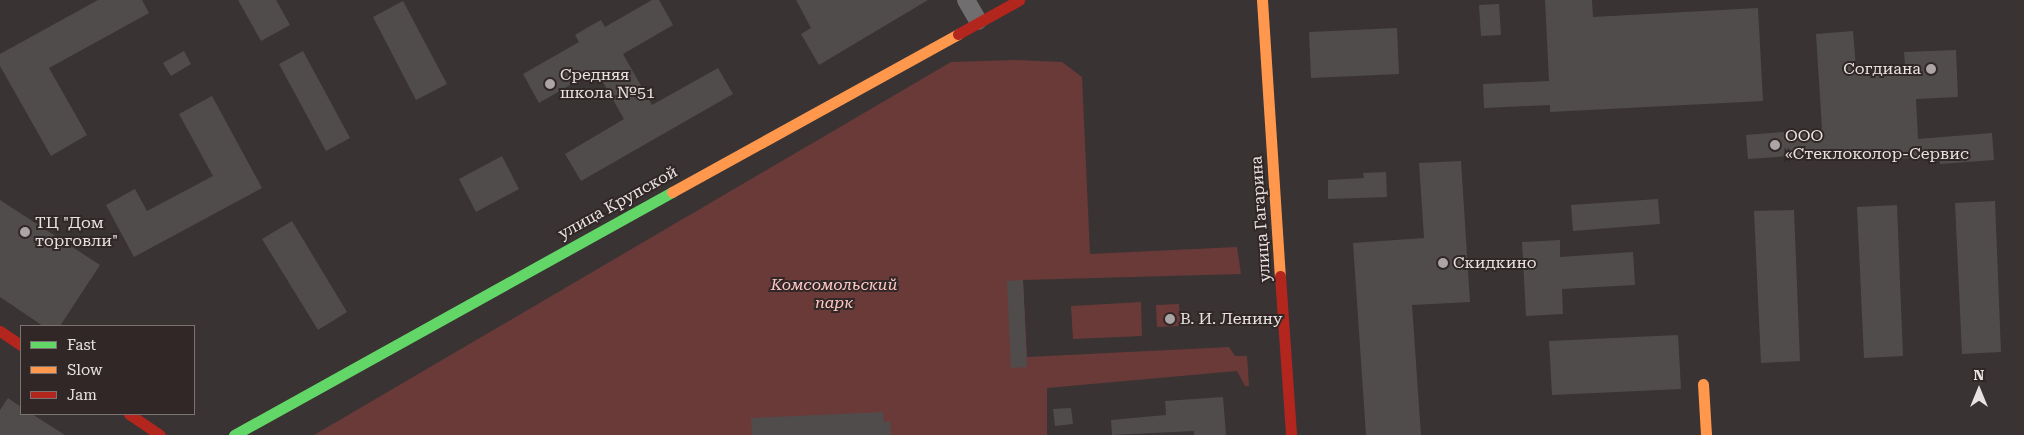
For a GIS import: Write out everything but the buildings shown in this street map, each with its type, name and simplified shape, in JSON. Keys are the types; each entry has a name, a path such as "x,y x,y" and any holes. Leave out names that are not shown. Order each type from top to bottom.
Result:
{"main road":[{"name":"улица Крупской","path":"234,435 978,21 1019,0"},
{"name":"улица Гагарина","path":"1262,0 1291,435"},
{"path":"0,331 20,344"},
{"path":"1703,384 1706,435"},
{"path":"130,415 160,435"}],"street":[{"path":"966,0 978,21"}],"green space":[{"name":"Комсомольский парк","path":"1014,60 1062,62 1082,77 1090,254 1237,247 1241,274 1023,280 1027,357 1229,347 1235,356 1247,356 1249,386 1245,386 1237,371 1047,388 1047,435 314,435 951,62"},
{"path":"1141,302 1142,336 1073,339 1071,306"},
{"path":"1179,304 1180,326 1157,327 1156,305"}],"traffic: fast":[{"path":"234,435 672,192"}],"traffic: slow":[{"path":"1262,0 1280,276"},
{"path":"672,192 958,34"},
{"path":"1703,384 1706,435"}],"traffic: jam":[{"path":"958,34 1019,0"},
{"path":"1280,276 1291,435"},
{"path":"0,331 20,344"},
{"path":"130,415 160,435"}],"place":[{"name":"Согдиана","path":"1931,69"},
{"name":"Средняя школа №51","path":"550,84"},
{"name":"ООО «Стеклоколор-Сервис","path":"1775,145"},
{"name":"ТЦ \"Дом торговли\"","path":"25,232"},
{"name":"Скидкино","path":"1443,263"},
{"name":"В. И. Ленину","path":"1170,319"}]}
